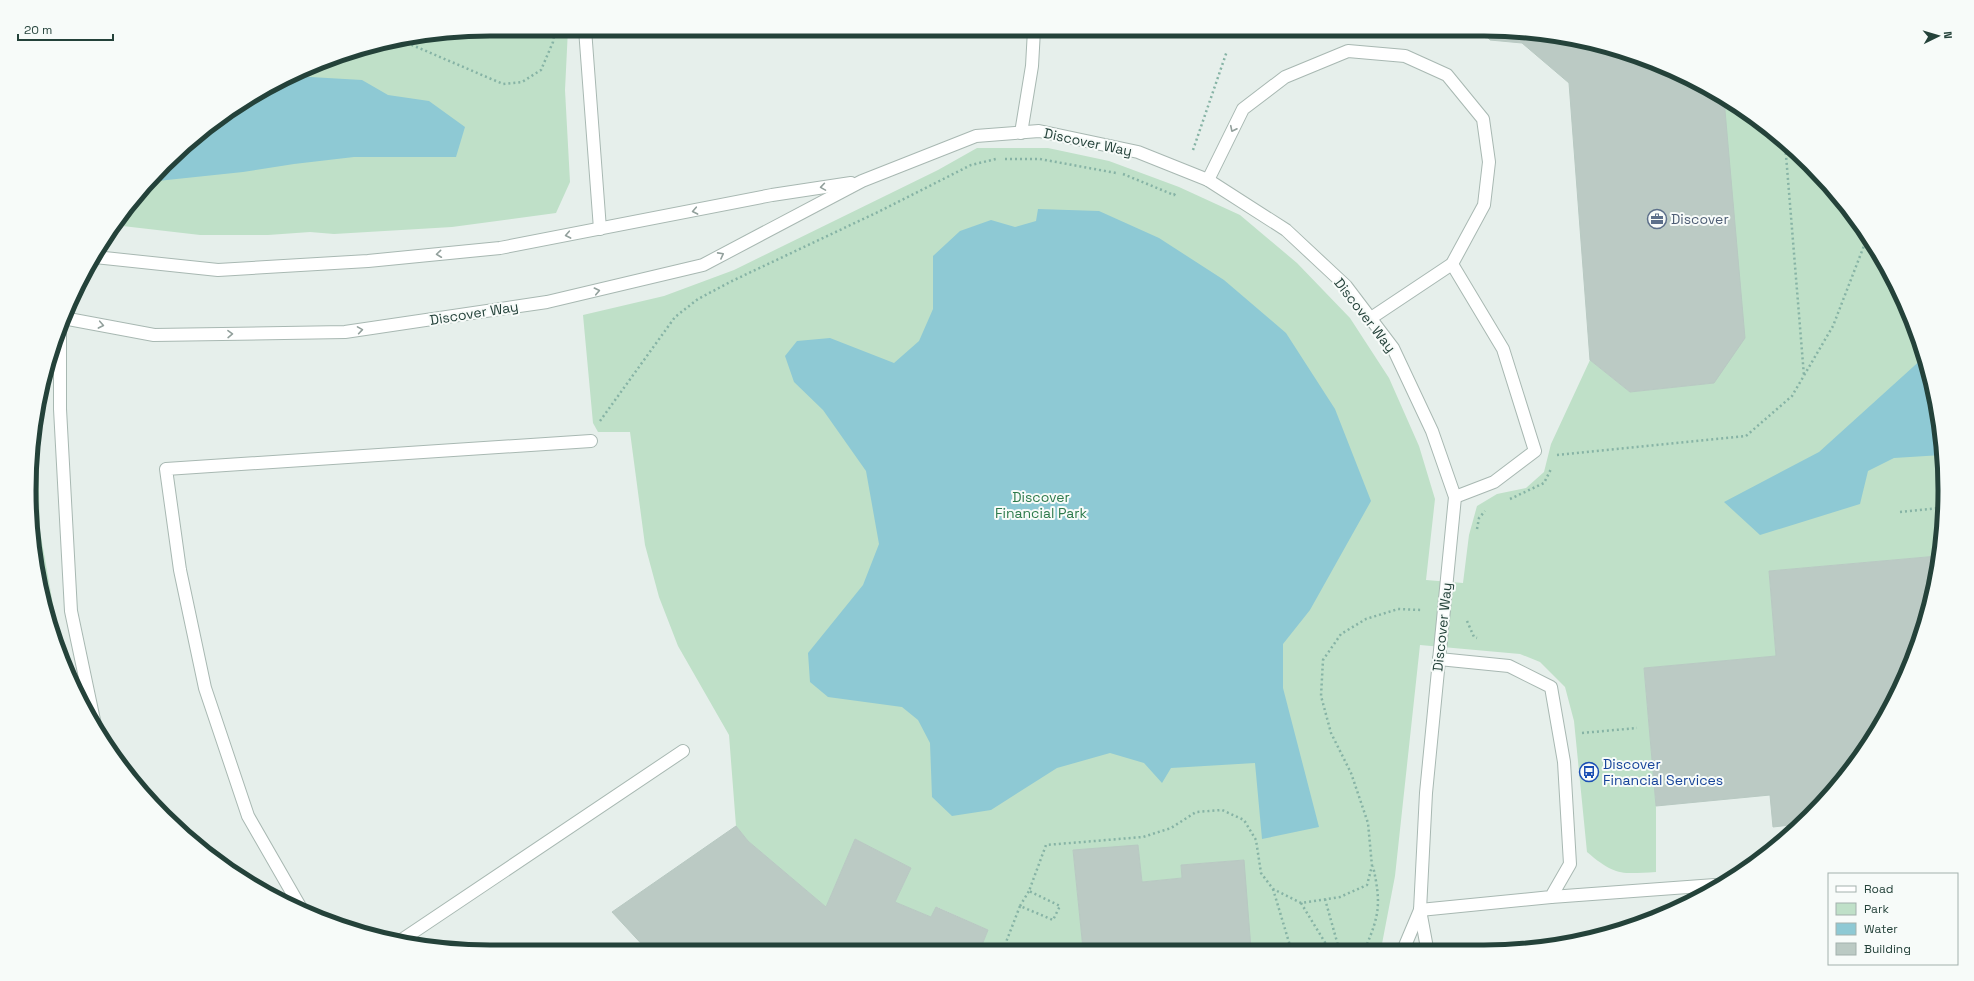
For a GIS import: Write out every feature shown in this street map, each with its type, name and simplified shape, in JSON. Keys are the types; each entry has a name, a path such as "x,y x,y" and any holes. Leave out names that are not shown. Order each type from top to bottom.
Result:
{"street":[{"path":"586,36 600,229"},
{"path":"1021,132 1032,66 1034,36"},
{"path":"1208,180 1243,109 1285,78 1348,51 1405,56 1447,75 1483,119 1489,162 1484,205 1452,264 1371,318"},
{"name":"Discover Way","path":"70,319 154,335 345,332 547,302 703,265 862,181 976,136 1039,131 1138,152 1208,180 1286,230 1346,286 1371,318 1393,348 1432,431 1455,497 1426,794 1420,910 1426,945"},
{"name":"Discover Way","path":"100,258 226,270 368,262 500,248 772,195 862,181"},
{"path":"1452,264 1503,349 1535,451 1494,482 1455,497"},
{"path":"60,344 60,409 71,611 90,705"},
{"path":"297,901 248,816 205,688 180,570 166,469 591,441"},
{"path":"1439,659 1509,666 1551,687 1564,762 1570,864 1551,897"},
{"path":"406,937 683,751"},
{"path":"1420,910 1551,897 1708,885"},
{"name":"Discover Way","path":"1405,945 1420,910"}],"path":[{"path":"408,44 503,84 522,82 541,70 553,42 554,36"},
{"path":"600,422 675,317 698,299 732,281 878,212 971,165 999,158 1040,159 1123,174 1174,195 1185,171 1227,50"},
{"path":"1785,150 1804,377"},
{"path":"1508,500 1516,498 1544,483 1557,455 1746,436 1792,396 1804,377 1833,326 1865,244"},
{"path":"1476,532 1479,518 1488,508"},
{"path":"1900,512 1937,508"},
{"path":"1367,945 1376,923 1379,895 1372,866 1368,823 1351,773 1331,733 1322,696 1323,660 1340,634 1366,619 1398,609 1424,610"},
{"path":"1465,615 1474,637 1481,640"},
{"path":"1581,728 1582,741"},
{"path":"1581,733 1637,728"},
{"path":"1005,945 1020,906 1029,891 1046,845 1143,837 1171,828 1196,812 1222,810 1244,820 1256,840 1261,873 1273,889 1290,945"},
{"path":"1301,903 1340,897 1367,885 1372,866"},
{"path":"1273,889 1301,903 1326,945"},
{"path":"1020,906 1053,920 1060,906 1029,891"},
{"path":"1325,899 1338,945"}],"green space":[{"path":"568,36 565,90 570,182 556,213 452,227 334,234 310,232 268,235 200,235 122,226 149,191 169,169 214,130 263,97 289,83 344,60 373,51 402,45 461,37"},
{"name":"Discover Financial Park","path":"1724,105 1760,130 1805,169 1844,214 1877,263 1891,289 1914,344 1923,373 1929,402 1937,461 1937,520 1933,556 1769,571 1776,656 1644,668 1656,806 1656,872 1619,872 1605,866 1587,852 1574,721 1565,687 1540,662 1520,654 1420,645 1395,876 1382,945 1251,945 1243,860 1181,865 1182,878 1142,882 1138,846 1073,850 1083,945 982,945 988,930 937,907 931,917 895,902 911,868 855,839 826,907 748,841 736,826 729,735 678,646 659,597 645,545 630,432 598,432 593,423 583,315 664,296 734,270 938,170 977,148 1048,148 1109,161 1179,187 1240,215 1297,263 1350,318 1389,378 1419,446 1435,499 1426,580 1463,583 1469,535 1477,506 1497,494 1526,488 1544,472 1551,444 1590,360 1630,392 1713,383"},
{"path":"38,451 40,531 57,628 51,608 40,550 36,490"}],"water":[{"path":"304,77 362,80 388,95 429,101 465,127 456,157 354,157 243,172 158,181 169,169 214,130 263,97"},
{"path":"1038,209 1099,211 1159,238 1224,280 1286,333 1335,409 1371,501 1310,610 1283,644 1283,688 1319,827 1262,839 1255,763 1171,768 1162,783 1144,763 1110,753 1057,768 991,810 952,816 932,797 930,743 918,720 902,707 828,697 810,682 808,653 863,585 879,544 866,471 823,410 794,382 785,356 797,341 830,338 894,363 919,341 933,309 933,256 960,231 991,220 1015,227 1036,221"},
{"path":"1919,361 1929,402 1936,455 1894,458 1868,471 1860,504 1760,535 1724,502 1819,452"}],"building":[{"name":"Discover","path":"1486,36 1543,40 1601,51 1630,60 1685,83 1725,106 1745,338 1714,383 1630,392 1590,360 1569,83 1522,43 1490,40"},
{"path":"1933,556 1923,608 1914,637 1891,692 1877,718 1844,767 1805,812 1791,825 1773,827 1770,795 1656,806 1644,668 1776,656 1769,571"},
{"path":"736,826 748,841 826,907 855,839 911,868 895,902 931,917 936,907 988,930 982,945 642,945 612,912"},
{"path":"1138,845 1142,882 1182,878 1181,865 1244,860 1251,945 1083,945 1073,850"}],"place":[{"name":"Discover","path":"1657,219"},
{"name":"Discover Financial Services","path":"1589,772"}]}
